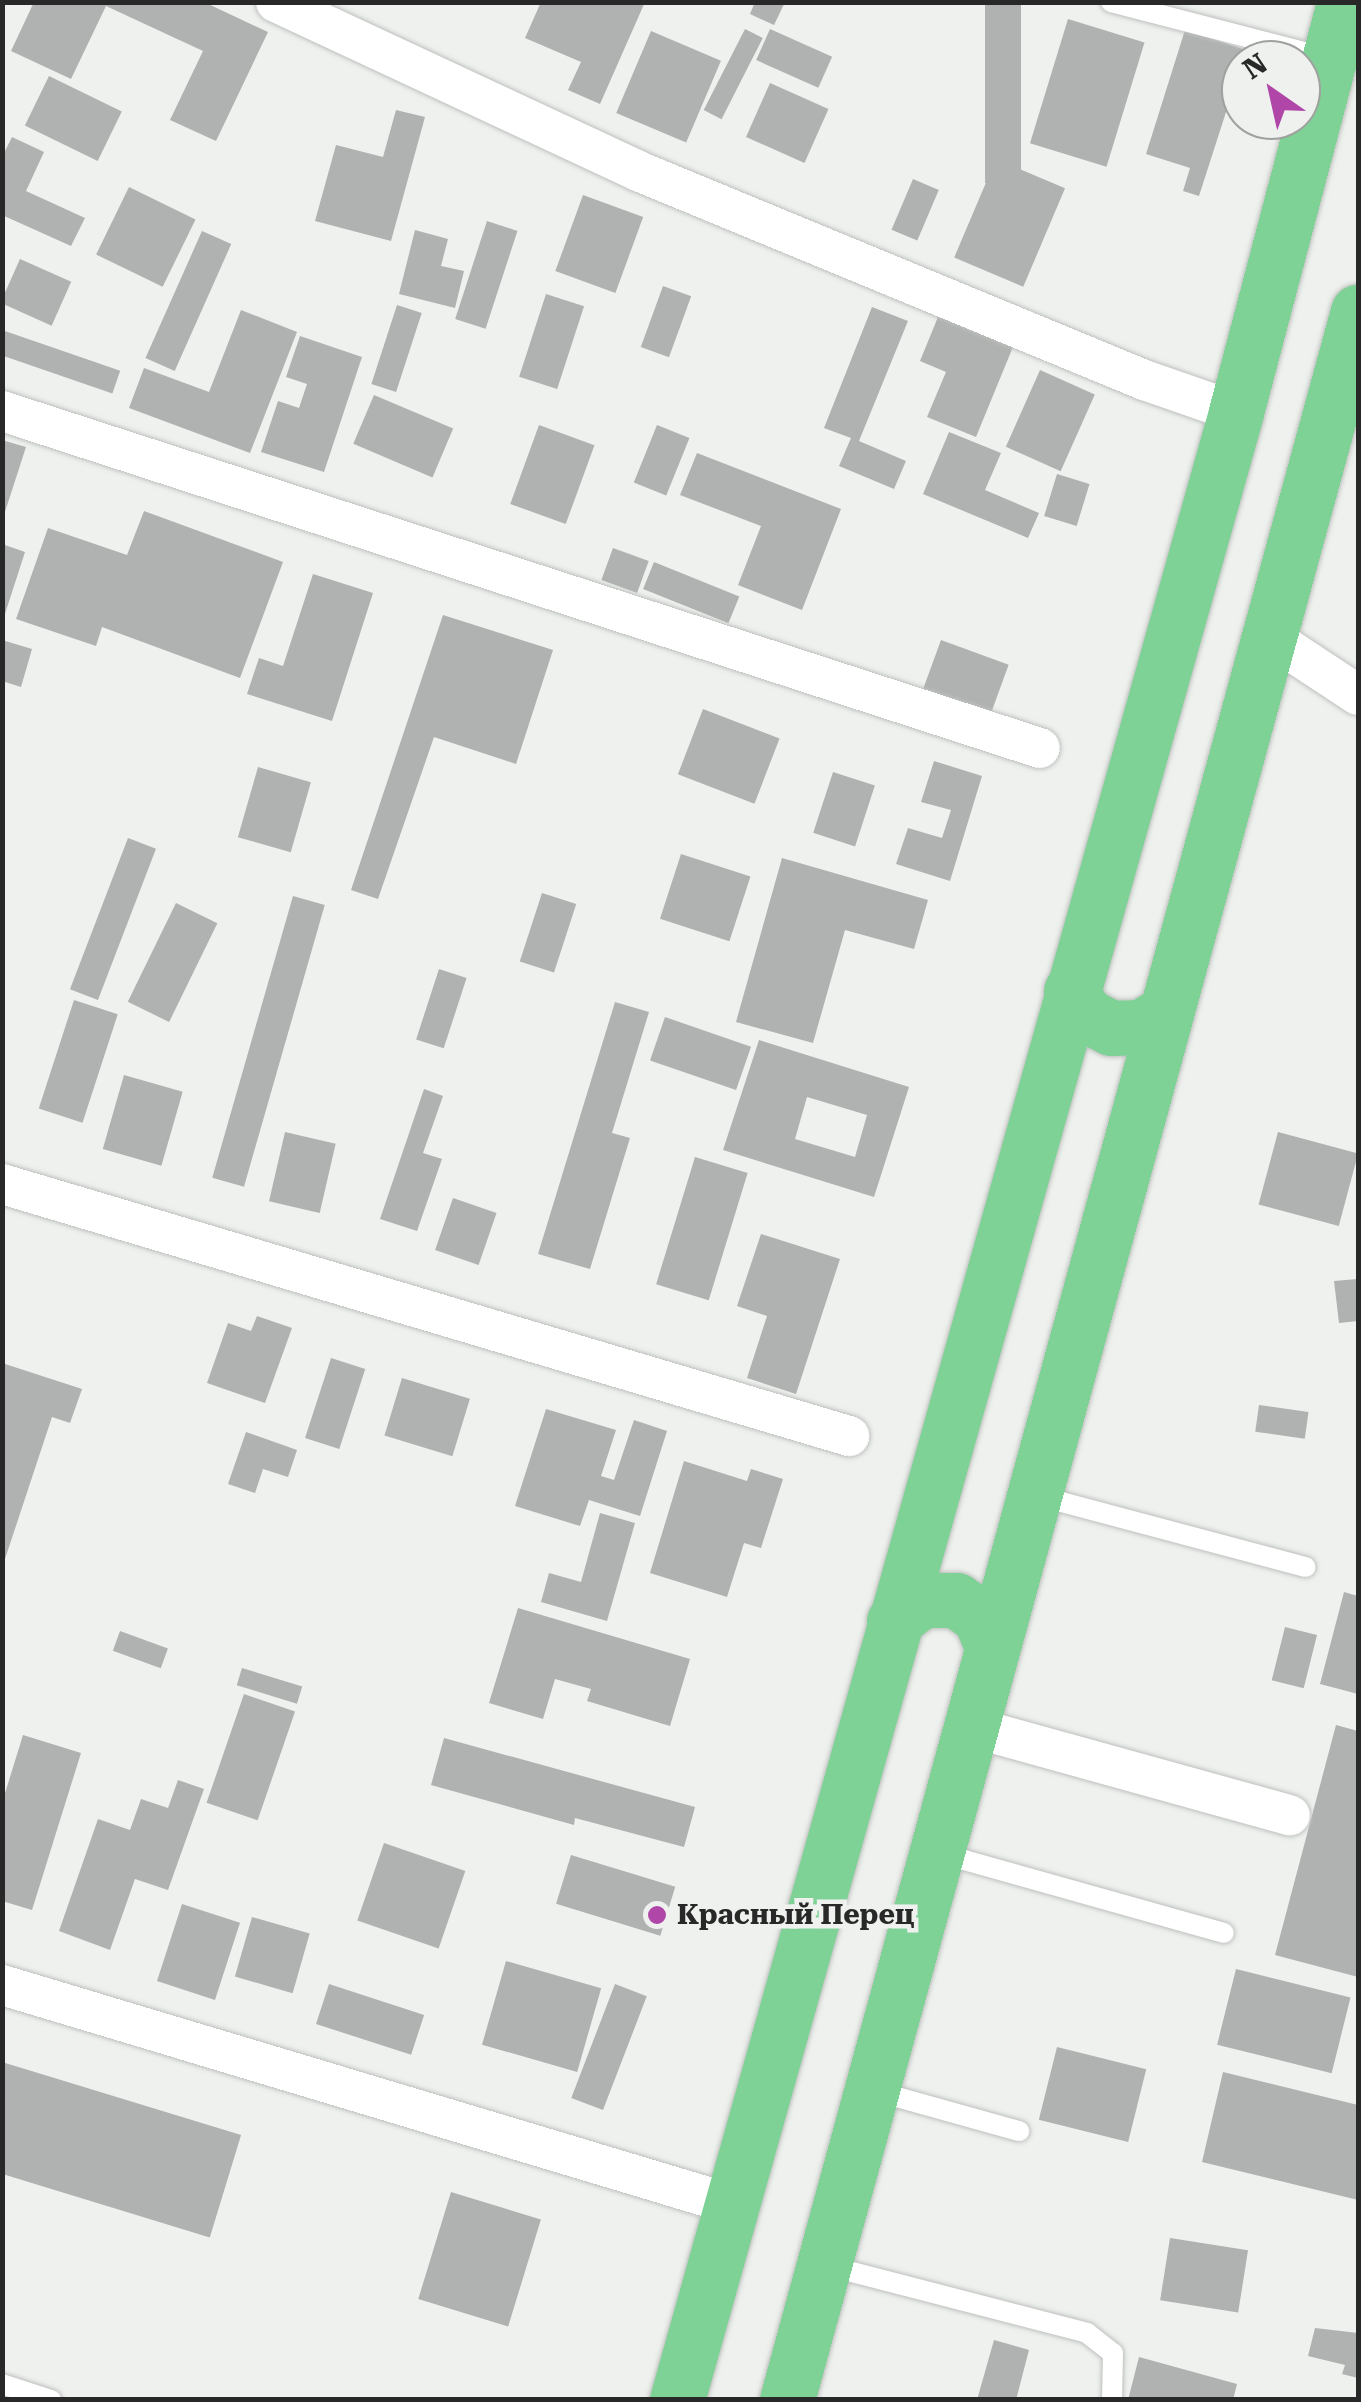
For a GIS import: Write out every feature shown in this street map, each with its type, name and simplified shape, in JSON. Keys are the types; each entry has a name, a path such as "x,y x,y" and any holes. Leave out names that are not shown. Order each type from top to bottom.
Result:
{"highway":[{"path":"677,2400 1236,412 1344,2"},
{"path":"787,2400 968,1726 1358,312"},
{"path":"1071,991 1086,1015 1112,1028 1141,1027 1166,1012"},
{"path":"894,1621 922,1600 956,1600 980,1617 991,1644"}],"street":[{"path":"276,2 340,16 638,171 1144,380 1236,412"},
{"path":"2,411 1040,748"},
{"path":"1270,637 1358,694"},
{"path":"2,1184 849,1436"},
{"path":"968,1726 1290,1815"},
{"path":"2,1985 731,2204"}],"lane":[{"path":"1111,2 1329,58"},
{"path":"1033,1494 1306,1567"},
{"path":"934,1852 1224,1933"},
{"path":"870,2089 1019,2132"},
{"path":"823,2264 1087,2333 1113,2354 1112,2400"},
{"path":"2,2384 51,2400"}],"building":[{"path":"34,2 204,2 268,32 216,141 170,120 203,51 106,6 71,79 11,51"},
{"path":"541,2 645,2 600,104 568,90 581,62 525,38"},
{"path":"755,2 785,2 774,25 750,14"},
{"path":"985,2 1021,2 1021,183 985,183"},
{"path":"1068,19 1145,42 1106,167 1030,143"},
{"path":"745,29 763,38 722,119 704,110"},
{"path":"770,29 832,57 818,88 756,60"},
{"path":"1185,30 1221,42 1221,128 1199,196 1183,191 1190,168 1146,154"},
{"path":"651,31 721,61 686,143 616,113"},
{"path":"49,76 122,112 98,161 25,125"},
{"path":"770,83 828,109 804,163 746,137"},
{"path":"396,110 425,117 391,241 315,221 336,145 383,157"},
{"path":"12,137 44,152 26,191 85,218 71,246 2,215 2,157"},
{"path":"996,159 1065,188 1023,287 954,257"},
{"path":"913,179 939,190 917,241 892,230"},
{"path":"129,187 196,219 163,287 96,254"},
{"path":"583,195 643,217 615,293 555,271"},
{"path":"487,221 517,231 486,329 455,319"},
{"path":"415,230 448,239 441,266 464,271 455,308 399,294"},
{"path":"202,231 231,244 175,371 145,358"},
{"path":"20,259 71,282 52,326 2,304"},
{"path":"663,286 691,296 669,357 641,347"},
{"path":"546,294 584,306 557,389 519,377"},
{"path":"397,305 422,313 396,392 371,384"},
{"path":"872,307 908,321 859,441 906,461 894,489 839,466 851,438 824,428"},
{"path":"241,310 297,332 250,453 129,408 144,368 209,392"},
{"path":"940,312 1015,342 976,437 927,417 946,372 920,361"},
{"path":"2,330 120,371 112,393 2,355"},
{"path":"300,336 362,357 324,472 261,452 278,401 299,408 307,384 286,377"},
{"path":"1040,370 1095,394 1061,471 1006,447"},
{"path":"374,395 453,429 432,477 353,444"},
{"path":"539,425 594,445 566,524 510,504"},
{"path":"657,425 689,438 666,496 634,482"},
{"path":"949,432 1001,453 985,490 1039,513 1028,538 923,494"},
{"path":"2,440 26,447 3,518 2,517"},
{"path":"697,453 841,509 802,610 738,585 761,526 680,495"},
{"path":"1057,474 1090,484 1077,526 1044,516"},
{"path":"144,511 283,562 240,678 102,627 96,646 16,619 48,528 127,555"},
{"path":"2,544 25,552 3,620 2,620"},
{"path":"613,548 649,561 637,593 601,580"},
{"path":"654,562 739,596 728,623 643,589"},
{"path":"313,574 373,593 332,721 247,694 259,658 283,666"},
{"path":"443,615 553,650 516,764 434,737 378,899 351,890"},
{"path":"2,640 32,649 21,687 2,681"},
{"path":"941,640 1009,665 991,713 923,689"},
{"path":"703,709 780,738 754,804 678,774"},
{"path":"934,761 982,776 950,881 896,864 908,828 942,838 951,810 921,802"},
{"path":"258,767 311,782 291,852 238,837"},
{"path":"833,772 875,786 855,846 813,833"},
{"path":"128,838 156,849 98,1000 70,989"},
{"path":"681,854 750,877 729,941 660,919"},
{"path":"782,858 928,900 914,949 845,930 813,1043 736,1022"},
{"path":"542,893 576,904 554,973 520,961"},
{"path":"293,896 325,905 244,1187 212,1178"},
{"path":"176,903 217,923 169,1022 128,1002"},
{"path":"439,969 467,978 444,1048 416,1039"},
{"path":"74,1000 118,1014 83,1123 39,1108"},
{"path":"615,1002 649,1012 612,1133 630,1138 590,1269 538,1254"},
{"path":"665,1017 751,1047 736,1090 650,1060"},
{"path":"759,1040 909,1087 874,1197 723,1150","holes":["807,1097 867,1115 855,1157 795,1139"]},
{"path":"124,1075 183,1092 161,1166 103,1149"},
{"path":"424,1089 443,1096 423,1153 442,1159 417,1231 380,1219"},
{"path":"285,1132 336,1144 320,1213 269,1201"},
{"path":"1278,1132 1358,1153 1339,1226 1259,1204"},
{"path":"695,1157 748,1173 709,1300 656,1284"},
{"path":"453,1198 496,1213 479,1265 435,1250"},
{"path":"761,1234 840,1259 796,1394 747,1378 767,1316 737,1306"},
{"path":"1358,1279 1358,1321 1339,1323 1334,1281"},
{"path":"257,1316 292,1328 265,1403 207,1383 228,1323 251,1331"},
{"path":"331,1358 365,1369 339,1449 305,1438"},
{"path":"2,1363 82,1389 70,1423 52,1417 3,1565"},
{"path":"402,1378 470,1399 452,1456 384,1435"},
{"path":"1259,1405 1309,1412 1305,1439 1255,1432"},
{"path":"546,1409 616,1430 601,1476 614,1480 634,1420 667,1431 640,1516 589,1500 580,1526 515,1506"},
{"path":"246,1432 297,1450 288,1477 263,1469 255,1493 228,1484"},
{"path":"684,1461 747,1481 751,1469 783,1479 761,1548 744,1543 727,1597 650,1573"},
{"path":"600,1513 635,1523 607,1621 541,1602 549,1573 581,1582"},
{"path":"1344,1592 1358,1596 1358,1694 1320,1684"},
{"path":"518,1608 690,1659 670,1726 587,1701 591,1689 555,1679 543,1719 489,1703"},
{"path":"1285,1627 1317,1635 1304,1688 1272,1680"},
{"path":"120,1631 168,1648 161,1668 113,1651"},
{"path":"242,1668 302,1686 297,1704 237,1685"},
{"path":"244,1694 295,1712 258,1820 207,1803"},
{"path":"1336,1725 1358,1731 1358,1977 1275,1955"},
{"path":"23,1735 81,1753 32,1910 2,1901 2,1803"},
{"path":"444,1738 695,1807 684,1847 575,1818 574,1825 431,1785"},
{"path":"178,1780 204,1789 168,1890 135,1879 110,1950 59,1931 98,1819 130,1830 141,1799 168,1808"},
{"path":"384,1843 465,1871 439,1949 357,1921"},
{"path":"571,1855 675,1887 660,1936 556,1904"},
{"path":"182,1904 240,1923 215,2000 157,1981"},
{"path":"252,1917 310,1934 293,1993 235,1977"},
{"path":"506,1961 601,1988 577,2072 482,2045"},
{"path":"1236,1969 1350,1998 1332,2073 1217,2045"},
{"path":"329,1984 424,2015 411,2055 316,2024"},
{"path":"615,1984 647,1996 603,2110 571,2098"},
{"path":"1057,2047 1146,2069 1128,2142 1039,2120"},
{"path":"2,2062 241,2135 210,2237 2,2174"},
{"path":"1223,2072 1358,2105 1358,2200 1202,2162"},
{"path":"451,2192 541,2219 508,2327 418,2299"},
{"path":"1170,2238 1248,2250 1238,2313 1160,2300"},
{"path":"1315,2328 1358,2333 1358,2378 1342,2374 1345,2365 1308,2356"},
{"path":"994,2340 1029,2350 1016,2400 977,2400"},
{"path":"1139,2357 1237,2384 1233,2400 1128,2400"}],"place":[{"name":"Красный Перец","path":"657,1915"}]}
